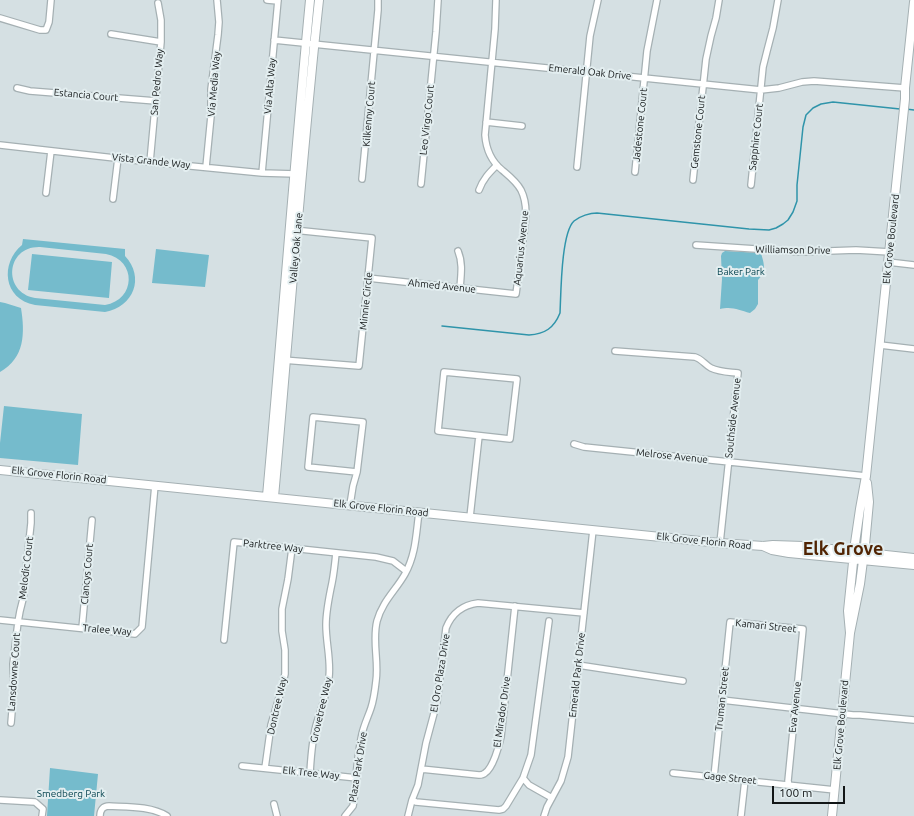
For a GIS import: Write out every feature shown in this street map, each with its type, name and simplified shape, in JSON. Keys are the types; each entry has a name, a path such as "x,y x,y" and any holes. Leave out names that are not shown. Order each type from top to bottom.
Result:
{"main road":[{"name":"Valley Oak Lane","path":"271,497 310,44 310,0"},
{"name":"Valley Oak Lane","path":"310,44 319,0"},
{"name":"Elk Grove Boulevard","path":"850,633 848,611 860,509 866,476 903,124 905,88 914,2"},
{"name":"Elk Grove Florin Road","path":"0,470 720,543 763,546 772,550 789,553 854,555 914,565"},
{"name":"Elk Grove Boulevard","path":"832,816 850,633 863,556 869,502 866,476"},
{"name":"Elk Grove Florin Road","path":"863,556 914,558"}],"street":[{"path":"0,18 40,30 46,30 49,22 51,0"},
{"name":"Via Media Way","path":"206,167 211,116 211,89 219,22 217,0"},
{"path":"267,0 278,0"},
{"name":"Via Alta Way","path":"262,173 278,0"},
{"name":"Kilkenny Court","path":"362,179 375,50 378,0"},
{"name":"Leo Virgo Court","path":"421,184 438,0"},
{"name":"Aquarius Avenue","path":"496,0 485,135 491,157 497,165 518,185 526,206 526,218 516,294"},
{"path":"577,167 590,36 598,0"},
{"name":"Jadestone Court","path":"635,172 648,42 657,0"},
{"name":"Gemstone Court","path":"693,180 708,47 719,0"},
{"name":"Sapphire Court","path":"751,185 764,62 773,28 778,0"},
{"name":"San Pedro Way","path":"150,162 161,42 161,20 158,4"},
{"path":"111,34 161,42"},
{"name":"Emerald Oak Drive","path":"274,40 761,90 814,81 905,88"},
{"name":"Estancia Court","path":"17,88 30,91 156,101"},
{"path":"486,122 522,126"},
{"name":"Vista Grande Way","path":"0,145 262,173 298,174"},
{"path":"46,193 51,151"},
{"path":"113,199 118,158"},
{"path":"479,190 482,181 497,165"},
{"name":"Minnie Circle","path":"283,360 359,366 372,238 294,230"},
{"name":"Williamson Drive","path":"696,245 801,252 856,250 890,252"},
{"path":"458,251 462,267 460,288"},
{"path":"888,262 914,266"},
{"name":"Ahmed Avenue","path":"368,278 516,294"},
{"path":"880,345 914,349"},
{"name":"Southside Avenue","path":"615,351 695,357 699,358 704,364 715,370 738,373 720,543"},
{"path":"444,372 517,379 510,438 479,436 438,431 444,372"},
{"path":"350,505 357,472 363,422 313,417 308,466 357,472"},
{"path":"470,517 479,436"},
{"name":"Melrose Avenue","path":"574,444 584,447 866,476"},
{"name":"Tralee Way","path":"0,620 135,634 142,627 156,485"},
{"name":"Plaza Park Drive","path":"345,816 353,806 362,732 372,703 377,679 375,636 377,621 385,602 398,585 413,555 419,512"},
{"name":"Melodic Court","path":"18,622 23,599 31,513"},
{"name":"Clancys Court","path":"82,628 92,520"},
{"name":"Emerald Park Drive","path":"544,816 547,807 561,781 568,757 593,530"},
{"name":"Parktree Way","path":"224,640 234,542 382,558 398,564 406,571"},
{"name":"Dontree Way","path":"265,768 271,725 285,674 282,609 292,548"},
{"name":"Grovetree Way","path":"310,773 314,735 325,699 329,675 330,662 326,612 336,553"},
{"name":"El Oro Plaza Drive","path":"408,816 418,785 426,743 438,702 446,628 451,618 457,611 462,607 483,603 584,613"},
{"name":"El Mirador Drive","path":"421,769 479,775 485,774 490,768 498,750 501,737 515,606"},
{"path":"412,800 416,802 499,810 506,806 524,778 532,755 549,621"},
{"name":"Lansdowne Court","path":"11,723 18,622"},
{"name":"Kamari Street","path":"730,622 803,629"},
{"name":"Truman Street","path":"714,777 730,622"},
{"name":"Eva Avenue","path":"789,785 788,781 803,629"},
{"path":"578,665 683,681"},
{"path":"722,700 842,714 914,720"},
{"name":"Elk Tree Way","path":"242,766 356,778"},
{"name":"Gage Street","path":"673,773 835,790"},
{"path":"524,778 529,785 552,798"},
{"path":"741,816 745,780"},
{"path":"0,800 35,802 43,809 42,816"},
{"path":"274,804 277,816"},
{"path":"100,816 102,809 109,806 151,810 167,816"}],"green space":[{"path":"23,239 125,249 125,256 131,264 134,273 135,282 133,290 129,298 123,304 115,309 105,312 35,305 24,301 16,296 8,280 10,261 15,252 22,245","holes":["40,247 106,254 116,258 123,264 127,271 129,280 123,296 115,302 105,305 35,298 24,294 17,287 13,279 12,270 15,261 20,254 29,249"]},
{"path":"156,249 209,255 205,287 152,283"},
{"name":"Baker Park","path":"725,251 761,253 764,270 763,274 758,280 758,304 750,313 732,308 720,309 722,279 721,256"},
{"path":"32,254 112,262 109,298 28,290"},
{"path":"0,302 21,308 23,336 19,352 14,360 0,372"},
{"path":"4,406 82,414 78,465 0,458"},
{"name":"Smedberg Park","path":"50,768 98,774 94,816 47,816"}],"waterway":[{"path":"442,326 529,335 544,332 552,326 560,313 562,264 566,238 574,221 588,214 597,213 749,229 769,230 776,228 788,220 797,201 797,185 803,127 806,115 813,108 821,104 833,102 900,109"},
{"path":"906,109 914,110"}],"district":[{"name":"Elk Grove","path":"843,549"}]}
